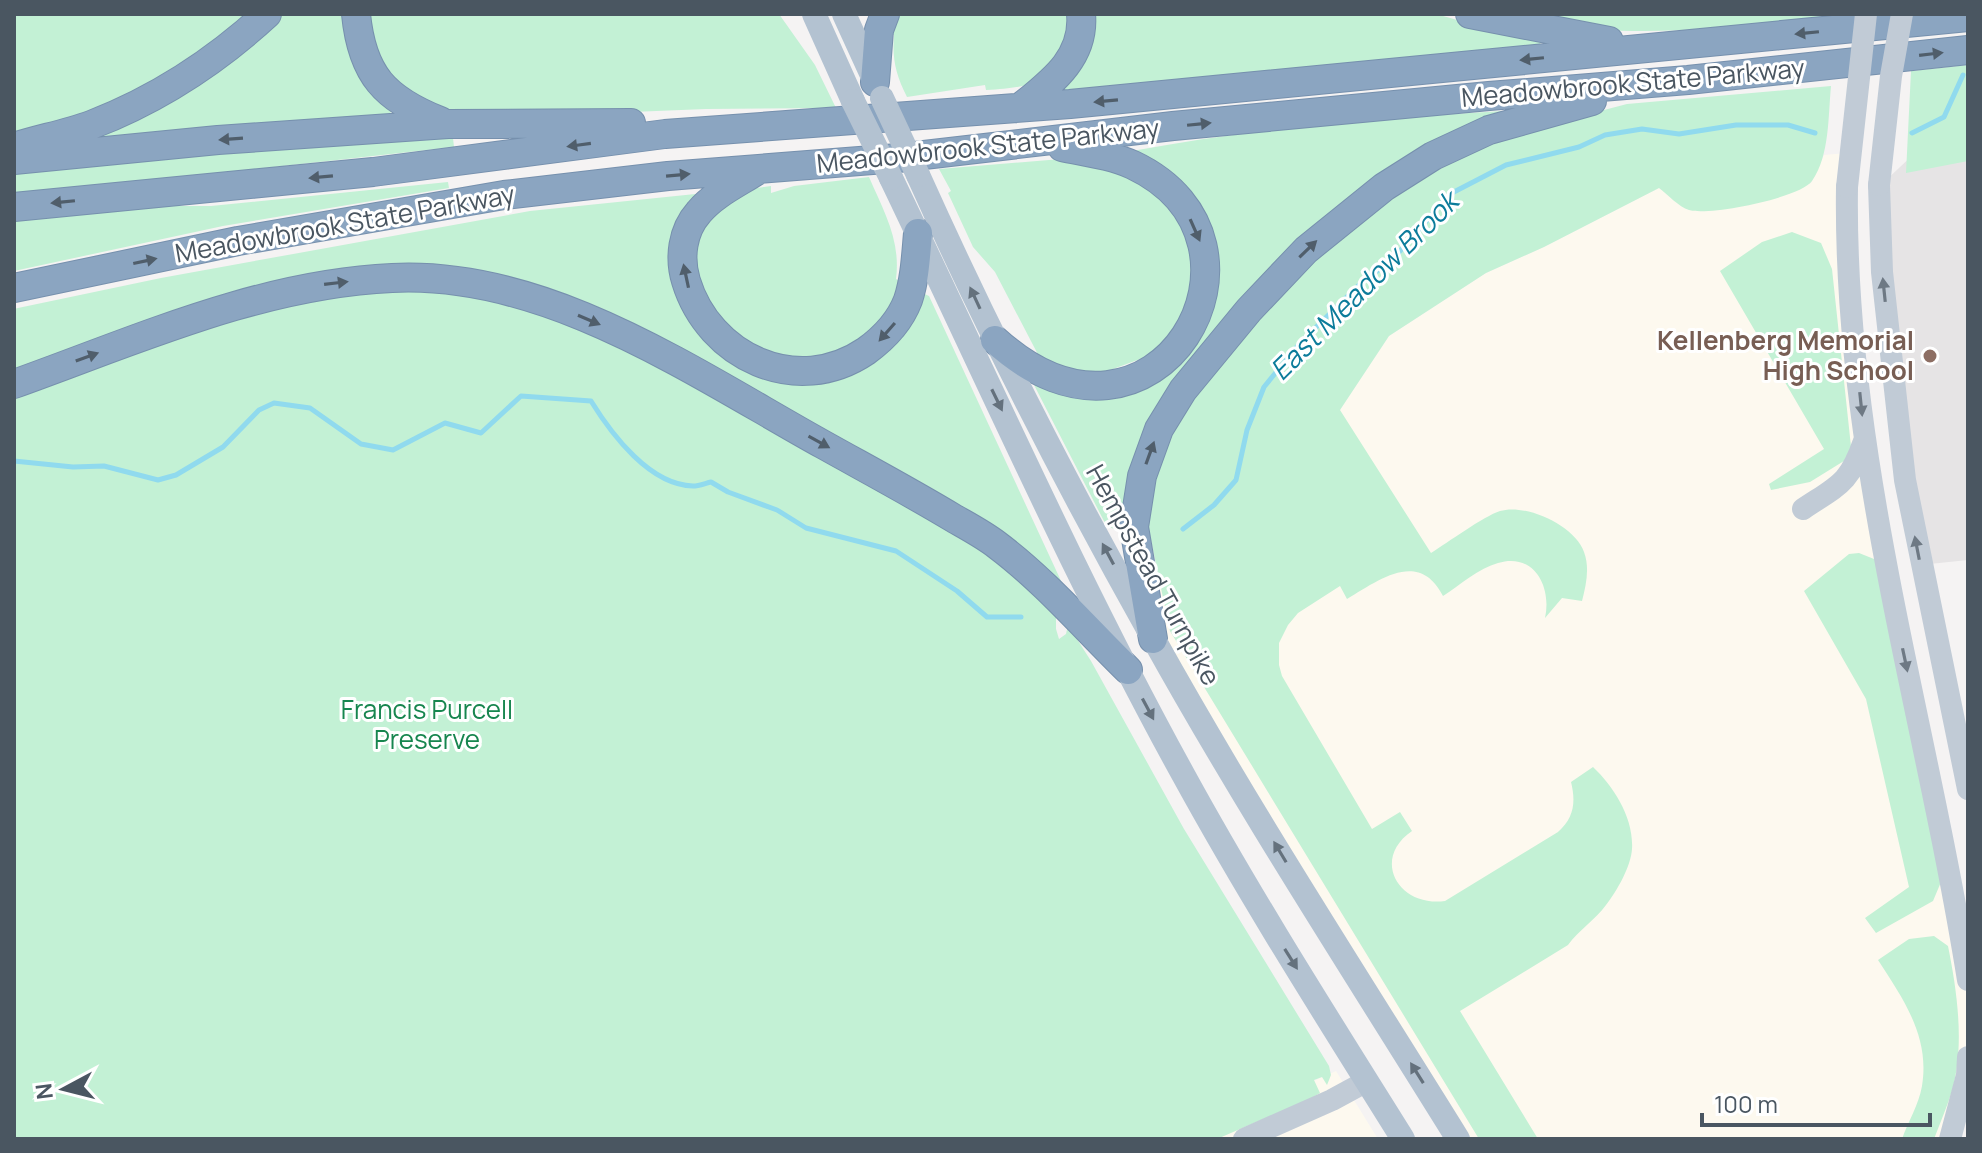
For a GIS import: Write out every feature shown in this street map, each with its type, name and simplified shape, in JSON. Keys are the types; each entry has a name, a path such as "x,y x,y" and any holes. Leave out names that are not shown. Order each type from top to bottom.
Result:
{"highway":[{"path":"14,147 87,126 162,92 224,51 267,14"},
{"path":"356,14 363,53 388,93 407,107 448,124"},
{"path":"870,94 879,30 885,14"},
{"path":"1022,106 1071,61 1081,37 1081,14"},
{"path":"1470,14 1637,48"},
{"name":"Meadowbrook State Parkway","path":"14,207 373,172 665,134 1116,100 1968,17"},
{"name":"Meadowbrook State Parkway","path":"14,288 238,241 504,195 1968,50"},
{"path":"1153,639 1134,527 1142,476 1159,429 1183,390 1249,310 1306,250 1345,216 1433,156 1489,130 1643,84"},
{"path":"14,160 218,140 448,124 824,122"},
{"path":"995,340 1017,359 1063,382 1098,386 1121,384 1163,362 1178,347 1192,329 1203,300 1206,276 1194,224 1164,185 1117,158 1038,142"},
{"path":"762,168 714,198 698,213 689,226 682,252 683,272 692,302 709,328 730,348 757,362 777,368 812,370 837,365 858,356 882,340 907,302 913,280 918,233"},
{"path":"14,384 229,307 308,288 394,277 475,282 519,293 602,326 662,355 919,497 995,543 1039,580 1128,670"}],"main road":[{"name":"Hempstead Turnpike","path":"814,14 870,94 918,175 995,340 1153,639 1283,857 1458,1139"},
{"name":"Hempstead Turnpike","path":"844,14 870,94 891,178 1128,670 1246,889 1403,1139"},
{"path":"1866,14 1847,187 1846,255 1864,440 1883,556 1944,839 1968,980"},
{"path":"1902,14 1891,76 1879,185 1882,272 1908,503 1968,789"},
{"path":"1850,290 1863,315 1890,342"},
{"path":"1803,509 1843,482 1854,469 1864,440"},
{"path":"1950,1139 1967,1075 1968,1057"},
{"path":"1244,1139 1367,1081"}],"shaded area":[{"name":"Kellenberg Memorial High School","path":"1968,135 1968,560 1920,565 1883,183 1931,138"},
{"path":"1847,153 1859,404 1949,876 1967,993 1965,1071 1947,1139 1460,1139 1170,656 1147,590 1340,410 1389,336 1486,273 1659,188 1689,210 1811,183 1824,155"},
{"path":"1336,1071 1378,1139 1183,1139"}],"green space":[{"path":"14,14 251,14 235,29 116,105 14,136"},
{"path":"278,14 343,14 349,51 391,110 390,118 83,144"},
{"path":"364,14 779,14 815,65 836,108 706,109 483,118 436,111 396,88 373,56"},
{"path":"891,14 1072,14 1074,18 1053,65 1037,81 1008,88 986,90 985,85 907,97 896,67 894,35 886,31"},
{"path":"1088,14 1436,14 1475,25 1542,37 1540,45 1055,93"},
{"path":"1505,14 1841,14 1685,30 1617,31"},
{"path":"1968,65 1968,161 1906,173 1911,71"},
{"path":"1831,86 1822,159 1812,181 1804,187 1791,194 1754,204 1700,211 1685,208 1659,188 1486,273 1389,336 1340,410 1431,553 1485,518 1511,509 1536,514 1560,525 1579,542 1586,558 1587,576 1582,601 1562,598 1545,618 1546,595 1538,575 1531,567 1511,561 1484,569 1443,596 1433,582 1411,571 1385,577 1347,599 1340,586 1298,613 1279,643 1282,676 1372,829 1400,812 1412,831 1400,842 1393,855 1392,867 1403,889 1414,897 1445,901 1558,832 1572,809 1571,782 1593,767 1615,794 1626,815 1632,837 1631,856 1619,886 1602,910 1568,945 1460,1011 1538,1139 1479,1139 1170,631 1149,531 1141,530 1144,493 1181,405 1289,276 1409,185 1478,149 1558,122 1627,104"},
{"path":"1503,111 1505,116 1451,138 1195,359 1126,530 1116,530 1106,525 1033,383 1149,381 1154,385 1185,352 1203,319 1187,197 1158,165 1132,151 1317,125"},
{"path":"453,138 454,147 14,196 14,171 281,144"},
{"path":"1073,158 1136,172 1189,231 1197,271 1170,348 1086,379 1045,368 995,272 973,247 939,169"},
{"path":"869,177 894,239 896,279 903,283 883,328 815,364 746,350 697,299 693,234 743,190 771,186 771,193 794,186"},
{"path":"448,182 449,188 223,226 14,271 14,221 151,206 211,206"},
{"path":"705,193 682,214 710,346 844,372 916,290 929,296 1062,583 1058,585 1052,573 1042,577 646,339 395,267 14,370 14,309 161,278 530,211"},
{"path":"1792,232 1821,243 1832,269 1852,456 1810,482 1771,490 1769,484 1824,449 1720,271 1762,242"},
{"name":"Francis Purcell Preserve","path":"414,288 476,292 590,329 987,546 1056,610 1059,639 1066,634 1068,625 1091,661 1184,829 1329,1066 1331,1075 1327,1085 1322,1077 1314,1080 1320,1093 1217,1139 14,1139 14,394 284,302"},
{"path":"1859,553 1879,561 1941,882 1933,901 1876,933 1865,918 1909,887 1866,699 1804,591 1849,554"},
{"path":"1934,936 1948,946 1954,981 1959,1037 1956,1073 1934,1139 1902,1139 1921,1093 1922,1051 1913,1020 1878,960 1909,939"}],"waterway":[{"path":"1912,133 1944,117 1963,75"},
{"name":"East Meadow Brook","path":"1183,529 1214,505 1236,480 1247,430 1264,387 1300,343 1360,284 1393,259 1450,194 1506,165 1579,147 1605,135 1642,129 1679,134 1736,125 1788,125 1815,133"},
{"name":"East Meadow Brook","path":"14,461 73,467 104,466 158,480 176,475 223,447 259,410 274,403 310,408 361,444 393,450 445,423 481,433 521,396 591,401 621,443 647,468 662,477 693,486 711,482 728,492 777,510 806,528 896,551 957,591 987,617 1021,617"}],"place":[{"name":"Kellenberg Memorial High School","path":"1930,356"}]}
